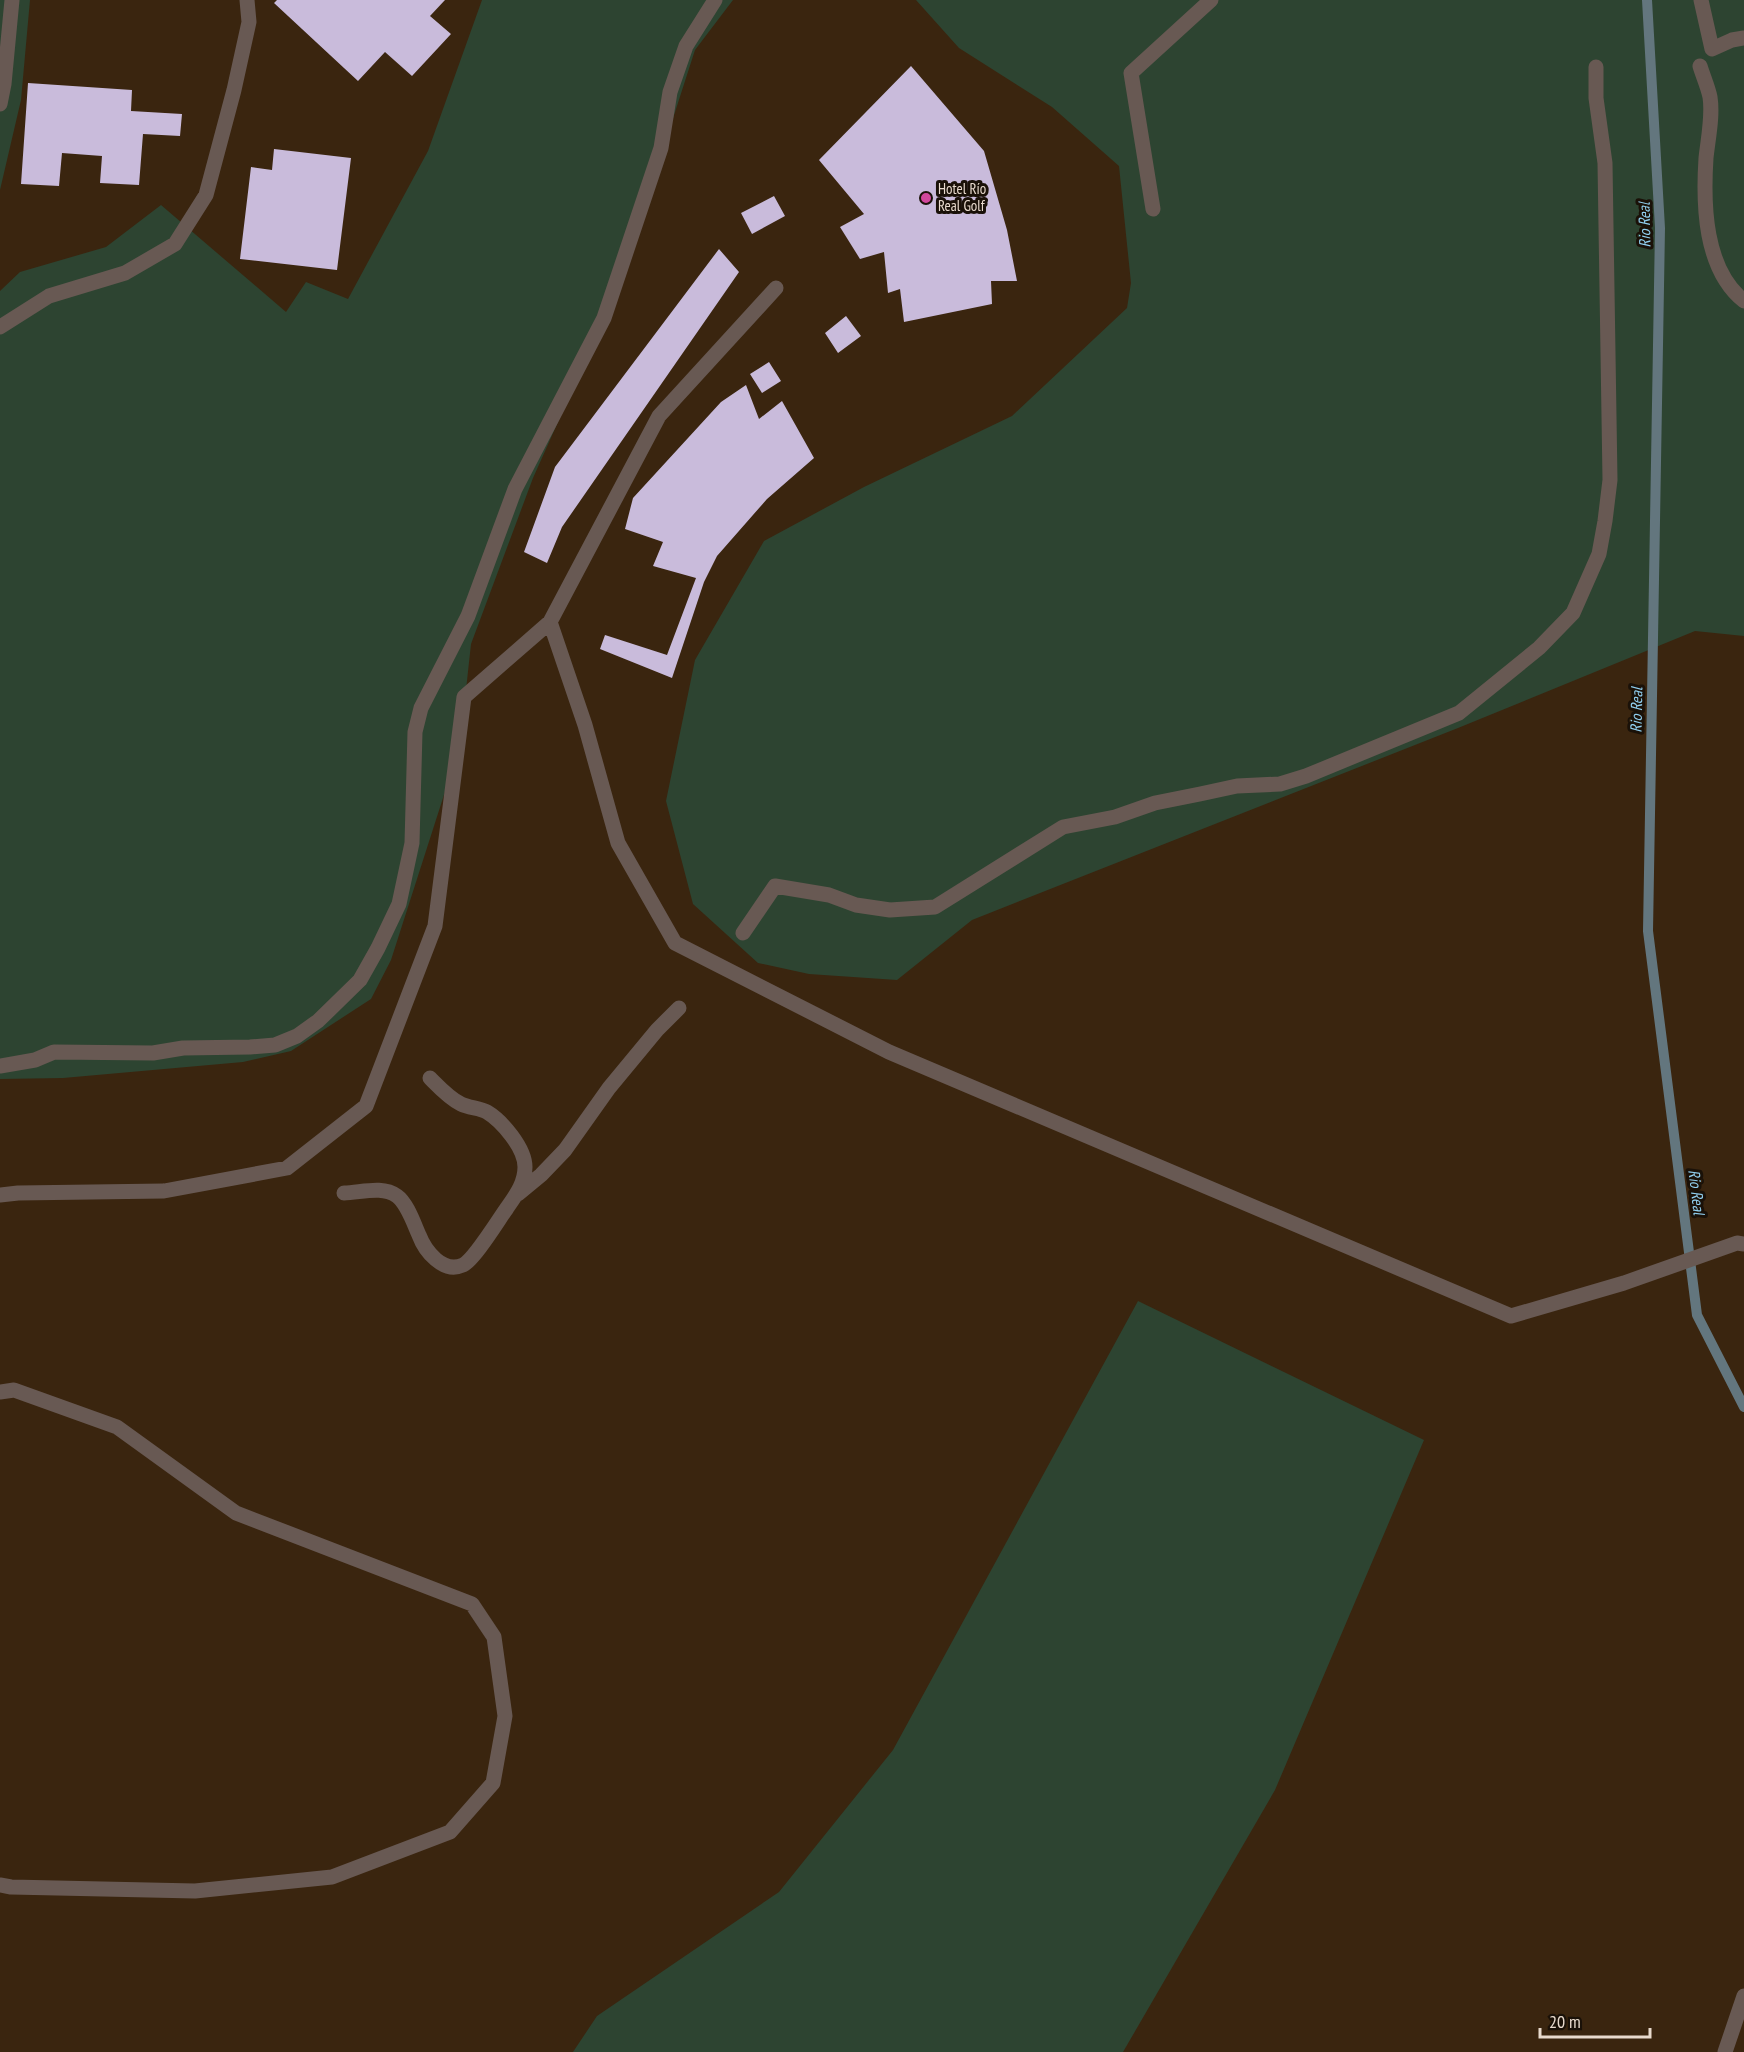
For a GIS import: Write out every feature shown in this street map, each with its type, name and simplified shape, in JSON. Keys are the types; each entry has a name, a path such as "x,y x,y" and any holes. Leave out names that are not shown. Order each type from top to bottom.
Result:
{"street":[{"path":"0,104 12,0"},
{"path":"0,327 49,296 125,273 175,244 206,195 234,90 249,22 247,0"},
{"path":"0,1066 35,1060 54,1052 153,1053 201,1047 275,1045 297,1036 318,1021 360,980 399,904 412,843 415,732 421,708 468,616 515,489 604,318 661,148 670,92 686,46 715,0"},
{"path":"1153,209 1131,73 1211,0"},
{"path":"1701,0 1712,49 1732,40 1744,38"},
{"path":"743,933 775,886 828,895 856,905 890,910 935,907 1063,827 1115,817 1155,803 1237,786 1280,784 1306,776 1459,712 1539,648 1573,613 1585,588 1599,554 1610,480 1605,163 1596,98 1596,66"},
{"path":"1700,66 1710,98 1706,172 1708,233 1719,268 1732,291 1744,301"},
{"path":"0,1195 164,1191 287,1168 366,1106 435,926 464,697 550,622 659,416 776,288"},
{"path":"550,622 585,725 618,843 675,943 889,1052 1511,1316 1624,1283 1740,1244"},
{"path":"344,1193 373,1190 398,1196 432,1257 439,1263 464,1265 518,1194 541,1175 565,1150 609,1088 657,1030 679,1008"},
{"path":"430,1078 440,1089 461,1104 485,1111 495,1118 511,1135 525,1165 518,1194"},
{"path":"0,1392 14,1390 117,1427 236,1513 472,1604 494,1637 505,1716 493,1783 450,1832 332,1877 195,1891 0,1885"},
{"path":"1725,2052 1744,1995"}],"green space":[{"path":"0,0 30,0 21,100 0,190"},
{"path":"482,0 733,0 695,50 620,283 533,478 471,644 460,745 391,960 371,999 291,1051 243,1062 63,1078 0,1079 0,291 20,272 106,247 161,205 286,312 306,282 348,299 428,151"},
{"path":"916,0 1744,0 1744,636 1695,631 1458,728 972,920 897,980 809,974 758,963 693,904 666,801 695,660 764,541 864,487 1012,416 1127,308 1131,283 1119,166 1052,107 959,48"},
{"path":"1138,1301 1424,1440 1275,1790 1123,2052 573,2052 597,2016 779,1892 893,1750"}],"building":[{"path":"277,0 445,0 430,16 451,34 412,76 385,52 358,81 274,3"},
{"path":"911,66 984,151 1007,230 1017,281 991,281 992,304 904,322 900,289 888,293 884,252 860,259 840,227 864,214 819,160"},
{"path":"28,83 132,90 131,111 182,114 180,136 143,134 139,185 100,183 102,156 62,153 59,186 21,184"},
{"path":"274,149 351,158 337,270 240,259 251,167 272,170"},
{"path":"774,196 785,216 752,234 741,213"},
{"path":"719,249 739,272 562,527 547,563 524,552 555,467"},
{"path":"846,316 861,336 838,353 825,333"},
{"path":"769,362 781,381 762,393 750,374"},
{"path":"746,385 759,419 782,401 814,458 767,499 717,556 704,582 672,678 600,649 605,635 667,655 696,578 653,566 663,542 625,529 633,498 721,402"}],"waterway":[{"name":"Rio Real","path":"1647,0 1660,228 1648,931 1697,1315 1744,1407"}],"place":[{"name":"Hotel Río Real Golf","path":"926,198"}]}
